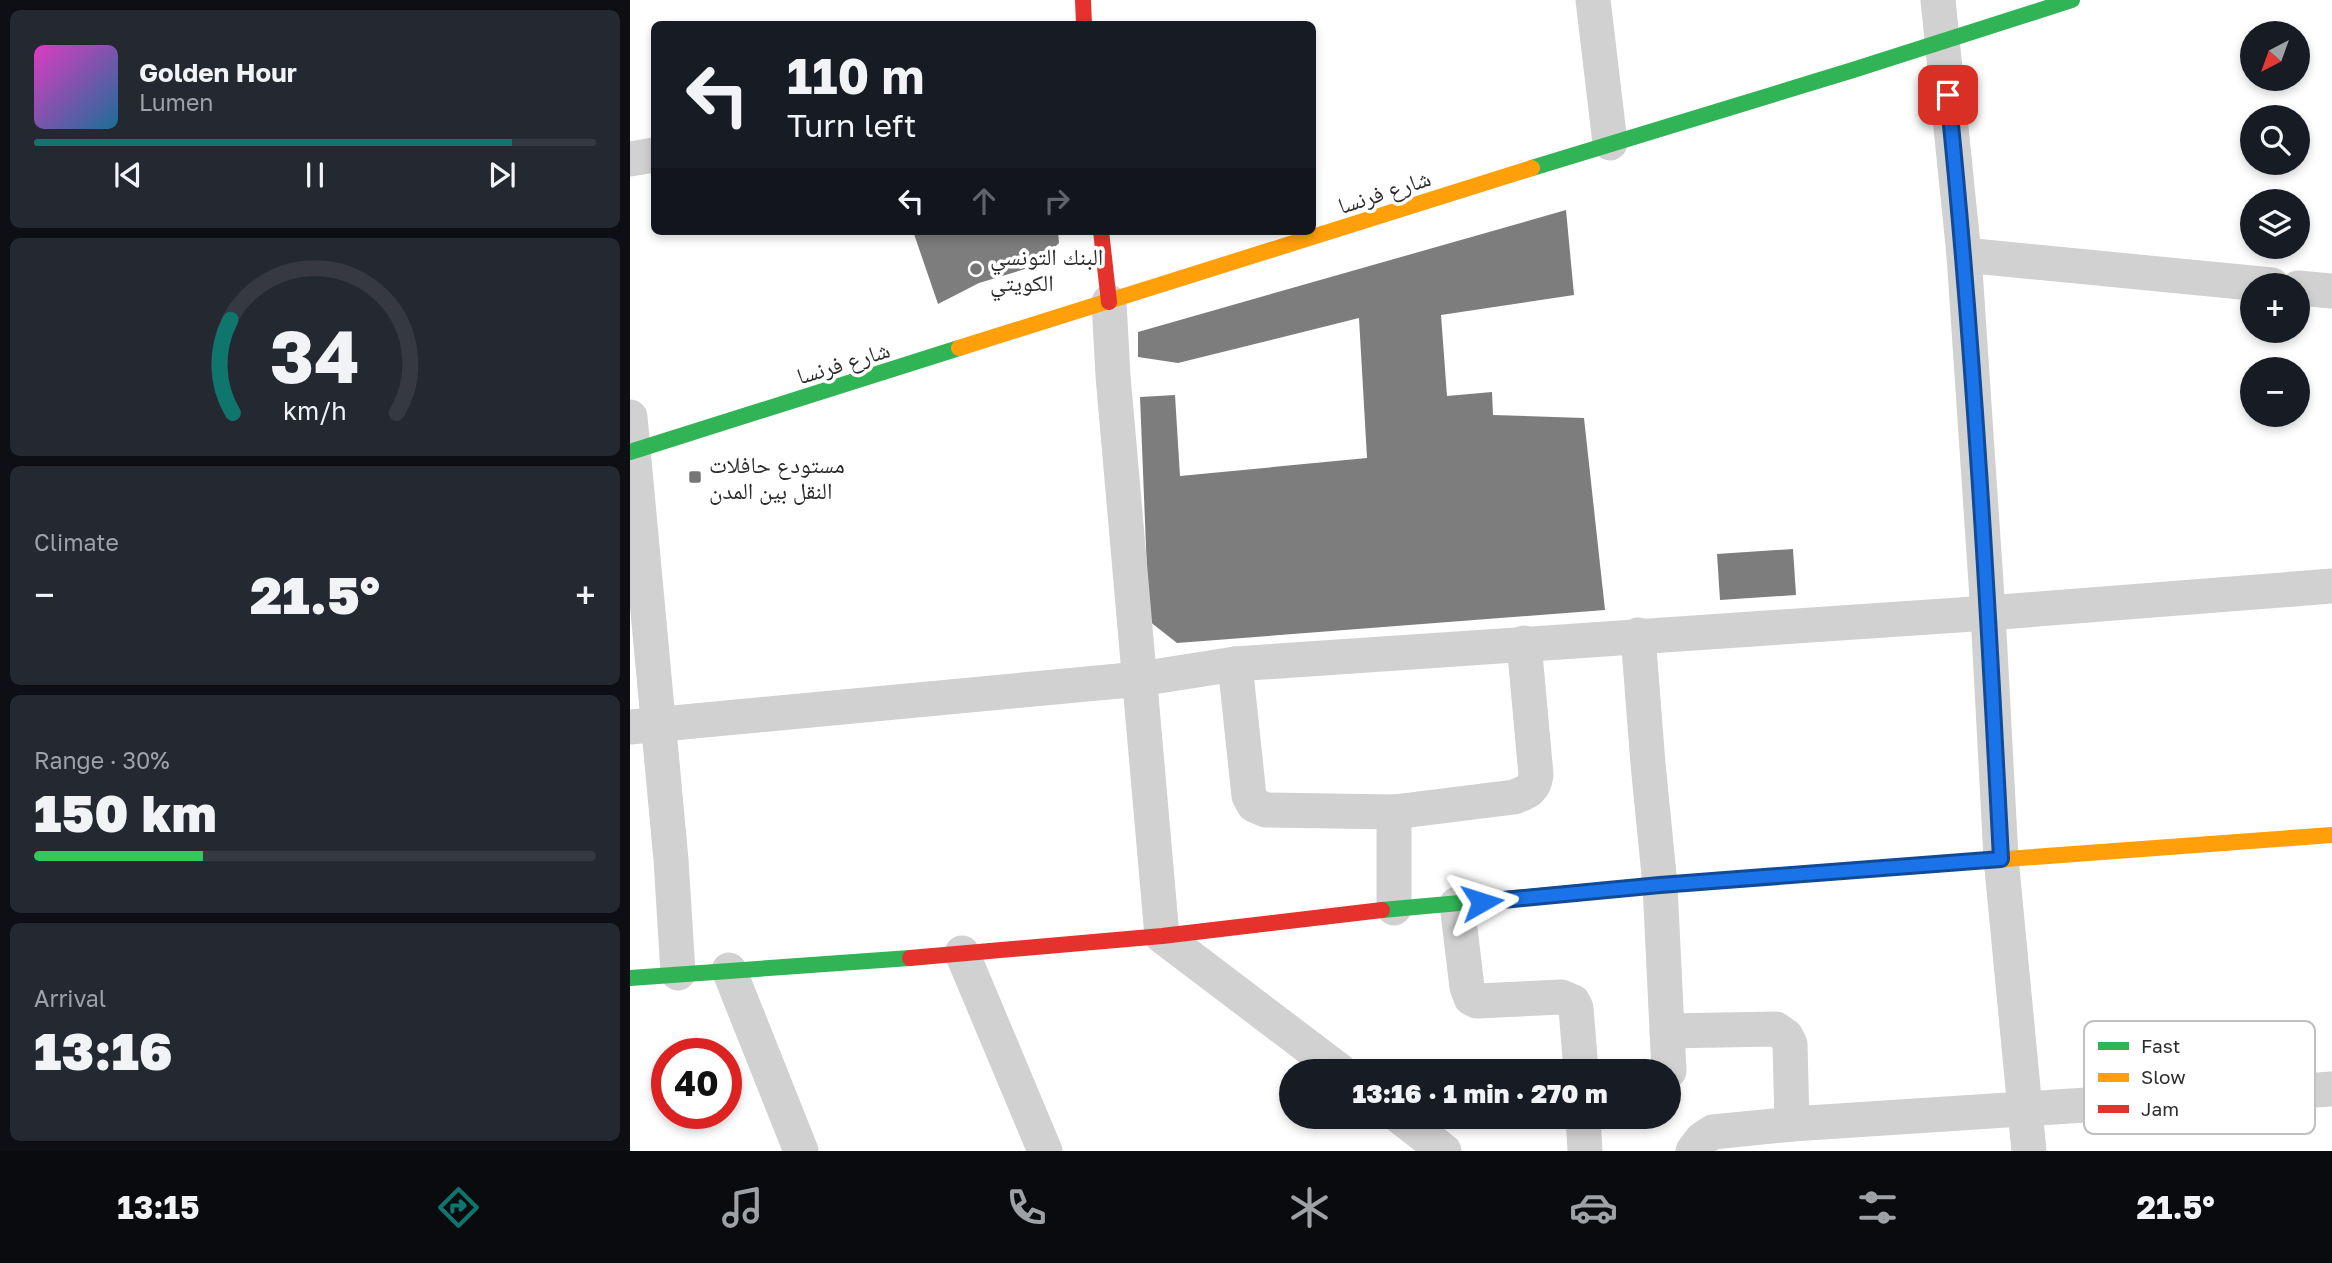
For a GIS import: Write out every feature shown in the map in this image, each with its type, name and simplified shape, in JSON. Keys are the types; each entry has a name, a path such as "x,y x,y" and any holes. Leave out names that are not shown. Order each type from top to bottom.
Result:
{"street":[{"path":"1083,0 1084,21"},
{"path":"1594,0 1609,143"},
{"path":"1938,0 1964,254 1989,613 2001,859 2029,1151"},
{"name":"شارع فرنسا","path":"631,452 1609,143 2072,0"},
{"path":"630,159 651,156"},
{"path":"1101,235 1162,936 1324,1059"},
{"path":"1964,254 2240,282"},
{"path":"2310,289 2332,291"},
{"path":"630,416 644,725 671,860 678,972"},
{"path":"644,725 1140,679 1235,664 1989,613 2332,586"},
{"path":"1638,635 1660,885 1668,1059"},
{"path":"1235,664 1249,796 1254,805 1266,810 1394,811 1514,797 1528,792 1535,784 1524,643"},
{"path":"1394,811 1394,908"},
{"path":"630,978 678,972 962,953 1162,936 1394,908 1660,885 2332,835"},
{"path":"1457,904 1467,987 1471,998 1477,1001 1561,997 1573,1002 1576,1008 1579,1059"},
{"path":"962,953 1045,1151"},
{"path":"729,970 802,1151"},
{"path":"1667,1031 1776,1029 1786,1036 1790,1044 1792,1124"},
{"path":"1693,1151 1702,1139 1713,1132 1792,1124 2084,1106"},
{"path":"1416,1129 1444,1151"},
{"path":"1584,1129 1585,1151"}],"building":[{"path":"1566,210 1574,295 1441,315 1447,396 1492,392 1493,415 1584,418 1605,610 1177,643 1149,621 1140,397 1175,395 1180,476 1367,458 1359,318 1178,363 1138,357 1138,332"},
{"name":"البنك التونسي الكويتي","path":"914,235 1058,235 1059,243 1035,266 979,283 938,304"},
{"path":"1793,549 1796,595 1720,600 1717,554"}],"traffic: fast":[{"path":"1532,168 2072,0"},
{"path":"630,452 959,348"},
{"path":"1382,910 1912,866"},
{"path":"630,978 910,958"}],"traffic: slow":[{"path":"959,348 1532,168"},
{"path":"1912,866 2332,835"}],"traffic: jam":[{"path":"1083,0 1084,21"},
{"path":"1101,235 1109,302"},
{"path":"910,958 1162,936 1382,910"}],"place":[{"name":"البنك التونسي الكويتي","path":"976,269"},
{"name":"مستودع حافلات النقل بين المدن","path":"695,477"}],"route":[{"path":"1482,902 1660,885 2001,859 1989,613 1964,254 1948,95"}]}
